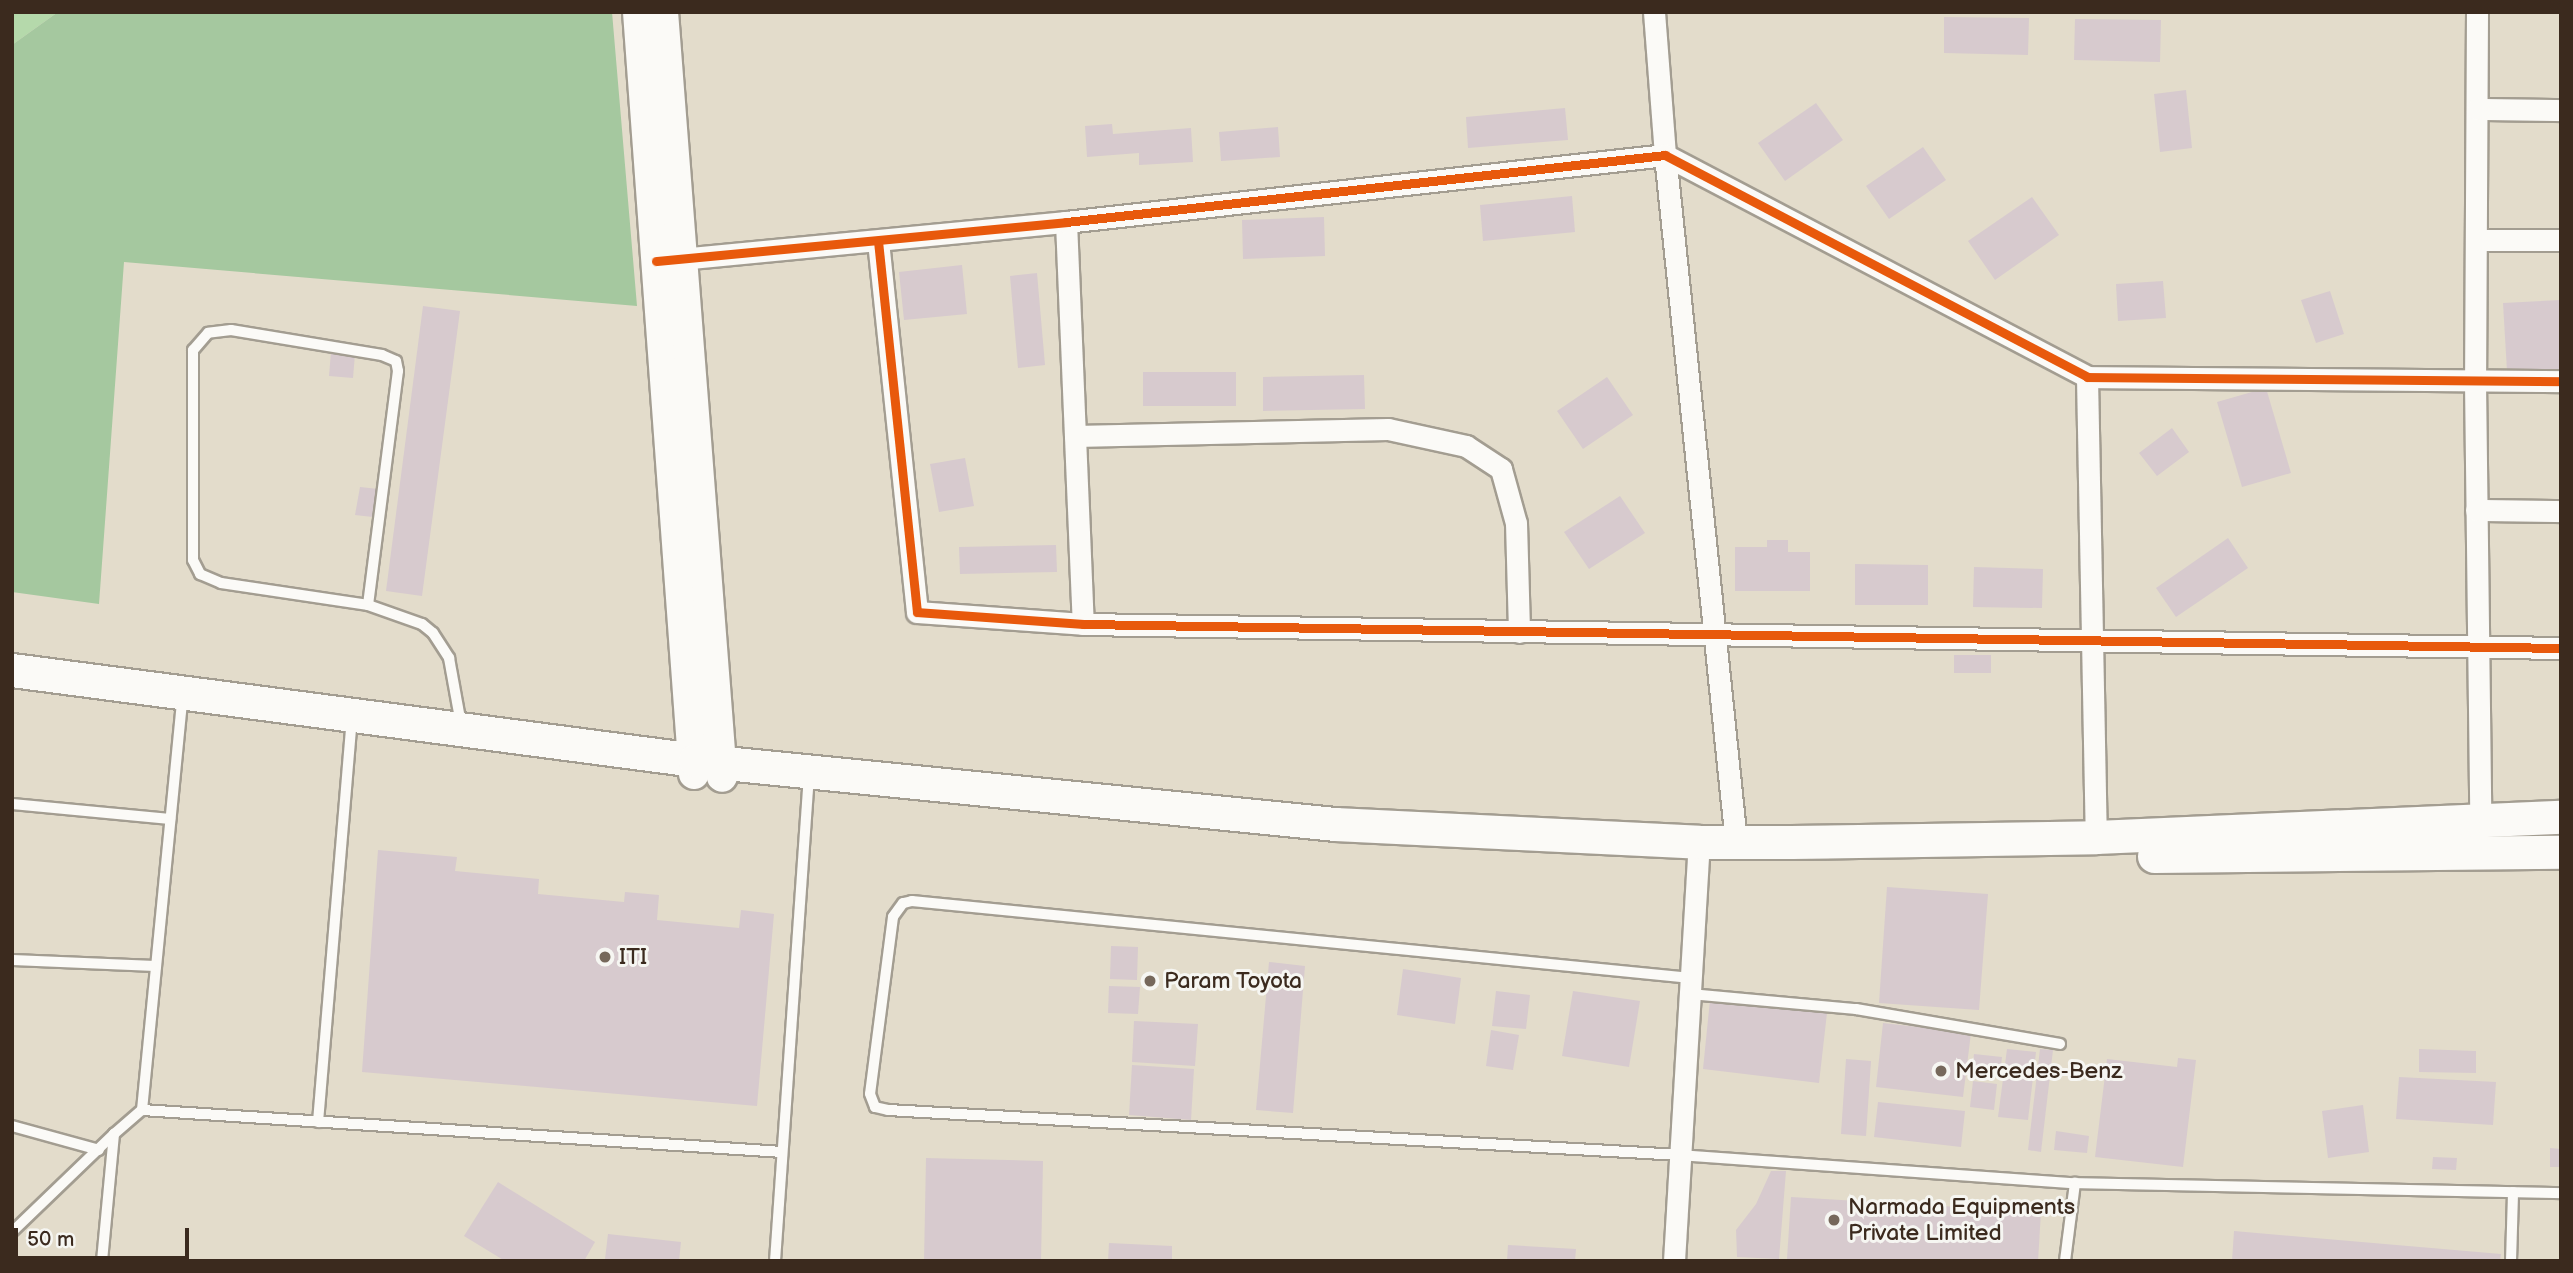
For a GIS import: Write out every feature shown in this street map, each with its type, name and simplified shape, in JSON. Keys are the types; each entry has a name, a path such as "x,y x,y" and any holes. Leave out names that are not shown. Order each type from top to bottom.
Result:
{"main road":[{"path":"12,670 351,731 809,779 1698,852 2561,852"},
{"path":"12,684 461,729 708,768"},
{"path":"1698,852 1736,842 2096,837 2561,817"}],"street":[{"path":"638,12 668,260 708,768"},
{"path":"663,12 668,260"},
{"path":"1654,12 1665,155 1717,634 1736,842"},
{"path":"2477,12 2475,381 2480,819"},
{"path":"2477,109 2561,110"},
{"path":"668,260 1066,222 1665,155 2087,377 2561,381"},
{"path":"1066,222 1083,624"},
{"path":"2476,240 2561,240"},
{"path":"878,241 917,612 1083,624 2561,648"},
{"path":"2087,377 2096,837"},
{"path":"1075,436 1388,429 1466,446 1501,469 1516,523 1519,632"},
{"path":"2476,510 2561,511"},
{"path":"1674,1261 1698,852"}],"lane":[{"path":"369,605 398,371 396,361 382,355 231,330 208,333 193,350 193,561 200,574 221,583 369,605 411,618 433,633 449,658 461,729"},
{"path":"12,1232 142,1110 182,699"},
{"path":"317,1122 351,731"},
{"path":"775,1261 809,779"},
{"path":"12,804 170,819"},
{"path":"2060,1044 1856,1009 1690,986 912,901 903,903 892,917 870,1094 875,1107 888,1110 1680,1155 2074,1184 2561,1193"},
{"path":"12,960 156,966"},
{"path":"142,1110 782,1152"},
{"path":"12,1126 99,1150"},
{"path":"102,1261 114,1134"},
{"path":"2065,1261 2074,1184"},
{"path":"2511,1261 2513,1192"}],"green space":[{"path":"12,12 58,12 12,45"},
{"path":"58,12 612,12 637,306 124,262 99,604 12,592 12,45"}],"building":[{"path":"1944,17 2029,18 2028,55 1944,53"},
{"path":"2075,19 2161,20 2160,62 2074,60"},
{"path":"2186,90 2192,148 2160,152 2154,94"},
{"path":"1816,103 1843,140 1785,181 1758,143"},
{"path":"1565,108 1568,140 1468,148 1466,117"},
{"path":"1112,124 1113,134 1191,128 1193,162 1139,165 1139,153 1087,157 1085,126"},
{"path":"1278,127 1280,157 1221,161 1219,132"},
{"path":"1923,147 1946,180 1889,219 1866,186"},
{"path":"1572,196 1575,232 1483,241 1480,205"},
{"path":"2032,197 2059,235 1995,280 1968,241"},
{"path":"1324,217 1325,256 1243,259 1242,220"},
{"path":"962,265 967,314 904,320 899,272"},
{"path":"1037,273 1045,365 1018,368 1010,276"},
{"path":"2163,281 2166,318 2118,321 2116,284"},
{"path":"2330,291 2344,334 2316,343 2301,300"},
{"path":"2560,300 2561,369 2507,371 2503,303"},
{"path":"423,306 460,311 422,596 386,591"},
{"path":"331,352 355,354 353,378 329,376"},
{"path":"1143,372 1236,372 1236,406 1143,406"},
{"path":"1364,375 1365,409 1263,411 1263,377"},
{"path":"1607,377 1633,415 1583,449 1557,411"},
{"path":"2266,388 2291,473 2242,487 2217,402"},
{"path":"2172,428 2189,452 2157,476 2139,453"},
{"path":"965,458 974,506 939,512 930,464"},
{"path":"360,487 378,489 373,517 355,515"},
{"path":"1620,496 1645,533 1589,569 1564,532"},
{"path":"2228,538 2248,568 2176,617 2156,588"},
{"path":"1767,540 1788,540 1788,552 1810,552 1810,591 1735,591 1735,547 1767,547"},
{"path":"1056,545 1057,572 960,574 959,547"},
{"path":"1855,564 1928,565 1928,605 1855,605"},
{"path":"1974,567 2043,569 2042,608 1973,607"},
{"path":"1954,655 1991,655 1991,673 1954,673"},
{"path":"378,850 457,857 455,871 539,879 538,894 624,902 625,892 659,895 657,920 739,928 741,910 774,914 757,1106 362,1072"},
{"path":"1887,887 1988,894 1979,1010 1879,1003"},
{"path":"1111,946 1138,947 1137,980 1110,979"},
{"path":"1269,962 1305,966 1293,1113 1256,1110"},
{"path":"1403,969 1461,978 1455,1024 1397,1015"},
{"path":"1109,986 1140,987 1138,1014 1108,1013"},
{"path":"1496,991 1530,995 1526,1029 1492,1026"},
{"path":"1573,991 1640,1001 1629,1067 1562,1056"},
{"path":"1710,1000 1827,1013 1819,1083 1703,1069"},
{"path":"1134,1021 1198,1024 1195,1066 1132,1062"},
{"path":"1883,1023 1971,1033 1963,1097 1876,1087"},
{"path":"1491,1030 1519,1035 1513,1070 1486,1066"},
{"path":"2007,1049 2036,1052 2028,1120 1998,1117"},
{"path":"2040,1049 2053,1050 2041,1152 2028,1150"},
{"path":"2419,1049 2476,1051 2476,1073 2419,1072"},
{"path":"1974,1054 2002,1057 2000,1074 1972,1070"},
{"path":"2178,1058 2196,1060 2183,1167 2095,1157 2107,1059 2177,1067"},
{"path":"1846,1059 1871,1061 1866,1136 1841,1134"},
{"path":"1132,1065 1194,1069 1191,1120 1129,1115"},
{"path":"2399,1077 2496,1082 2493,1125 2396,1119"},
{"path":"1973,1081 1997,1084 1994,1110 1970,1107"},
{"path":"1878,1102 1965,1111 1961,1147 1874,1137"},
{"path":"2363,1105 2369,1152 2328,1158 2322,1111"},
{"path":"2056,1131 2089,1136 2087,1153 2054,1150"},
{"path":"2550,1148 2561,1149 2561,1167 2550,1167"},
{"path":"2433,1157 2457,1158 2456,1170 2432,1169"},
{"path":"926,1158 1043,1161 1041,1261 924,1261"},
{"path":"1771,1171 1786,1171 1779,1259 1737,1257 1736,1230 1756,1204"},
{"path":"498,1182 595,1242 584,1261 505,1261 464,1236"},
{"path":"1791,1197 2041,1212 2038,1261 1787,1259"},
{"path":"2234,1231 2501,1254 2500,1261 2232,1261"},
{"path":"608,1234 681,1242 679,1261 605,1259"},
{"path":"1109,1243 1172,1246 1172,1261 1108,1261"},
{"path":"1508,1245 1576,1249 1575,1261 1507,1261"}],"cycle path":[{"path":"656,261 1066,222 1665,155 2087,377 2561,381"},
{"path":"878,241 917,612 1083,624 2561,648"}],"place":[{"name":"ITI","path":"605,957"},
{"name":"Param Toyota","path":"1150,981"},
{"name":"Mercedes-Benz","path":"1941,1071"},
{"name":"Narmada Equipments Private Limited","path":"1834,1220"}]}
